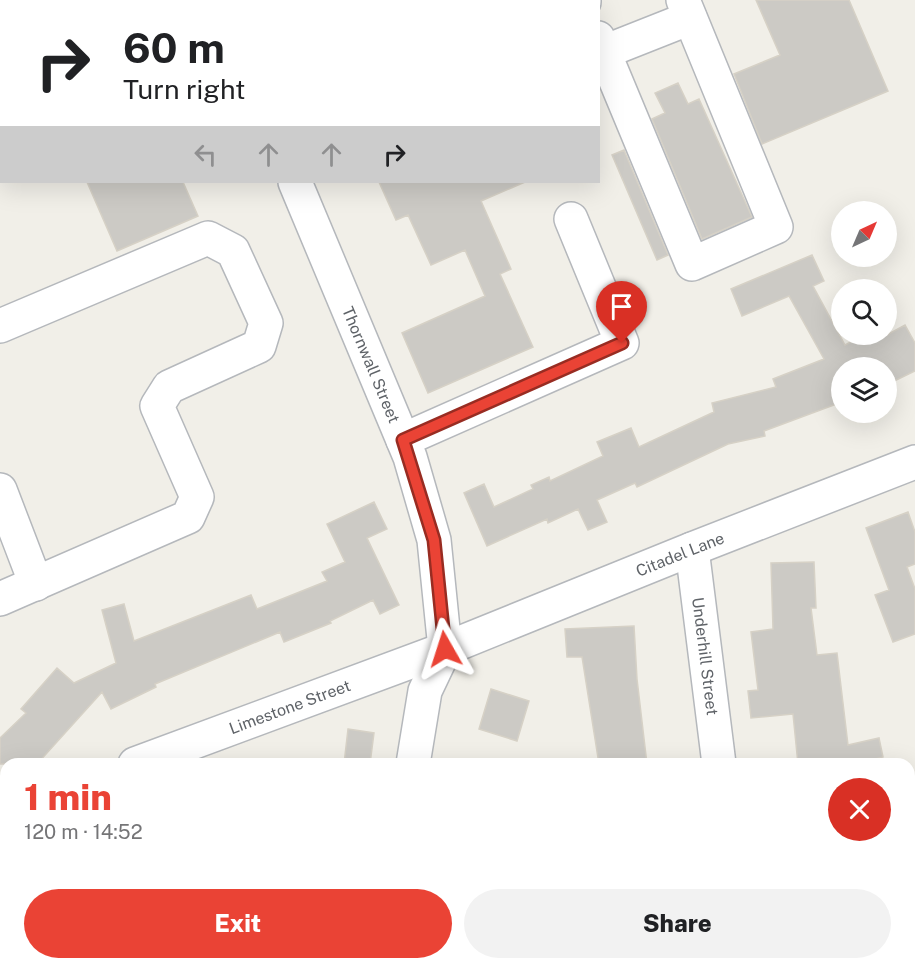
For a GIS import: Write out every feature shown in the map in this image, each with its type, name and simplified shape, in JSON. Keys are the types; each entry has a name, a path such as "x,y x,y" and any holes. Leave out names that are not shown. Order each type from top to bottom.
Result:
{"street":[{"path":"687,9 776,227 692,264 601,45 687,9"},
{"name":"Thornwall Street","path":"295,183 403,440 434,540 445,649"},
{"path":"403,440 622,343 571,219"},
{"path":"0,326 208,238 233,251 266,323 259,346 169,387 157,406 197,497 188,517 0,599"},
{"name":"Citadel Lane","path":"445,649 915,462"},
{"path":"0,490 36,584"},
{"name":"Underhill Street","path":"692,549 718,758"},
{"path":"414,758 425,691 445,649"},
{"name":"Limestone Street","path":"151,758 445,649"}],"building":[{"path":"756,0 849,0 888,91 762,144 734,74 780,55"},
{"path":"678,83 688,104 699,99 752,217 702,239 652,119 665,113 655,93"},
{"path":"624,150 668,255 657,260 612,155"},
{"path":"87,183 183,183 198,216 117,251"},
{"path":"379,183 523,183 481,201 511,269 500,274 533,347 428,393 402,333 485,296 465,250 431,265 408,215 396,220"},
{"path":"812,255 824,281 813,286 831,319 831,345 897,345 897,329 905,325 915,343 915,371 897,380 897,357 831,357 831,406 764,431 765,436 728,444 637,487 635,483 597,500 607,522 588,530 578,509 548,523 547,519 487,546 464,493 484,484 494,507 533,489 531,485 549,477 550,481 603,456 597,442 631,428 639,447 714,412 712,403 776,387 773,379 824,359 789,296 742,316 731,289"},
{"path":"374,502 387,529 367,538 399,605 380,614 373,600 330,621 331,623 284,642 280,632 155,684 156,687 111,709 102,692 42,758 0,758 0,738 26,713 21,709 57,668 74,683 116,663 102,610 124,604 134,641 251,595 257,609 327,581 322,572 345,562 327,524"},
{"path":"908,512 915,532 915,564 907,567 915,589 915,634 893,642 875,595 889,590 866,528"},
{"path":"814,562 816,608 811,608 817,655 837,653 848,745 879,738 883,757 797,758 793,714 751,718 748,691 758,690 751,632 773,629 771,563"},
{"path":"634,626 637,679 646,758 598,758 582,657 567,657 565,629"},
{"path":"491,689 529,701 517,741 479,729"},
{"path":"348,729 374,733 371,758 345,758"}],"route":[{"path":"445,649 434,540 403,440 622,343"}]}
